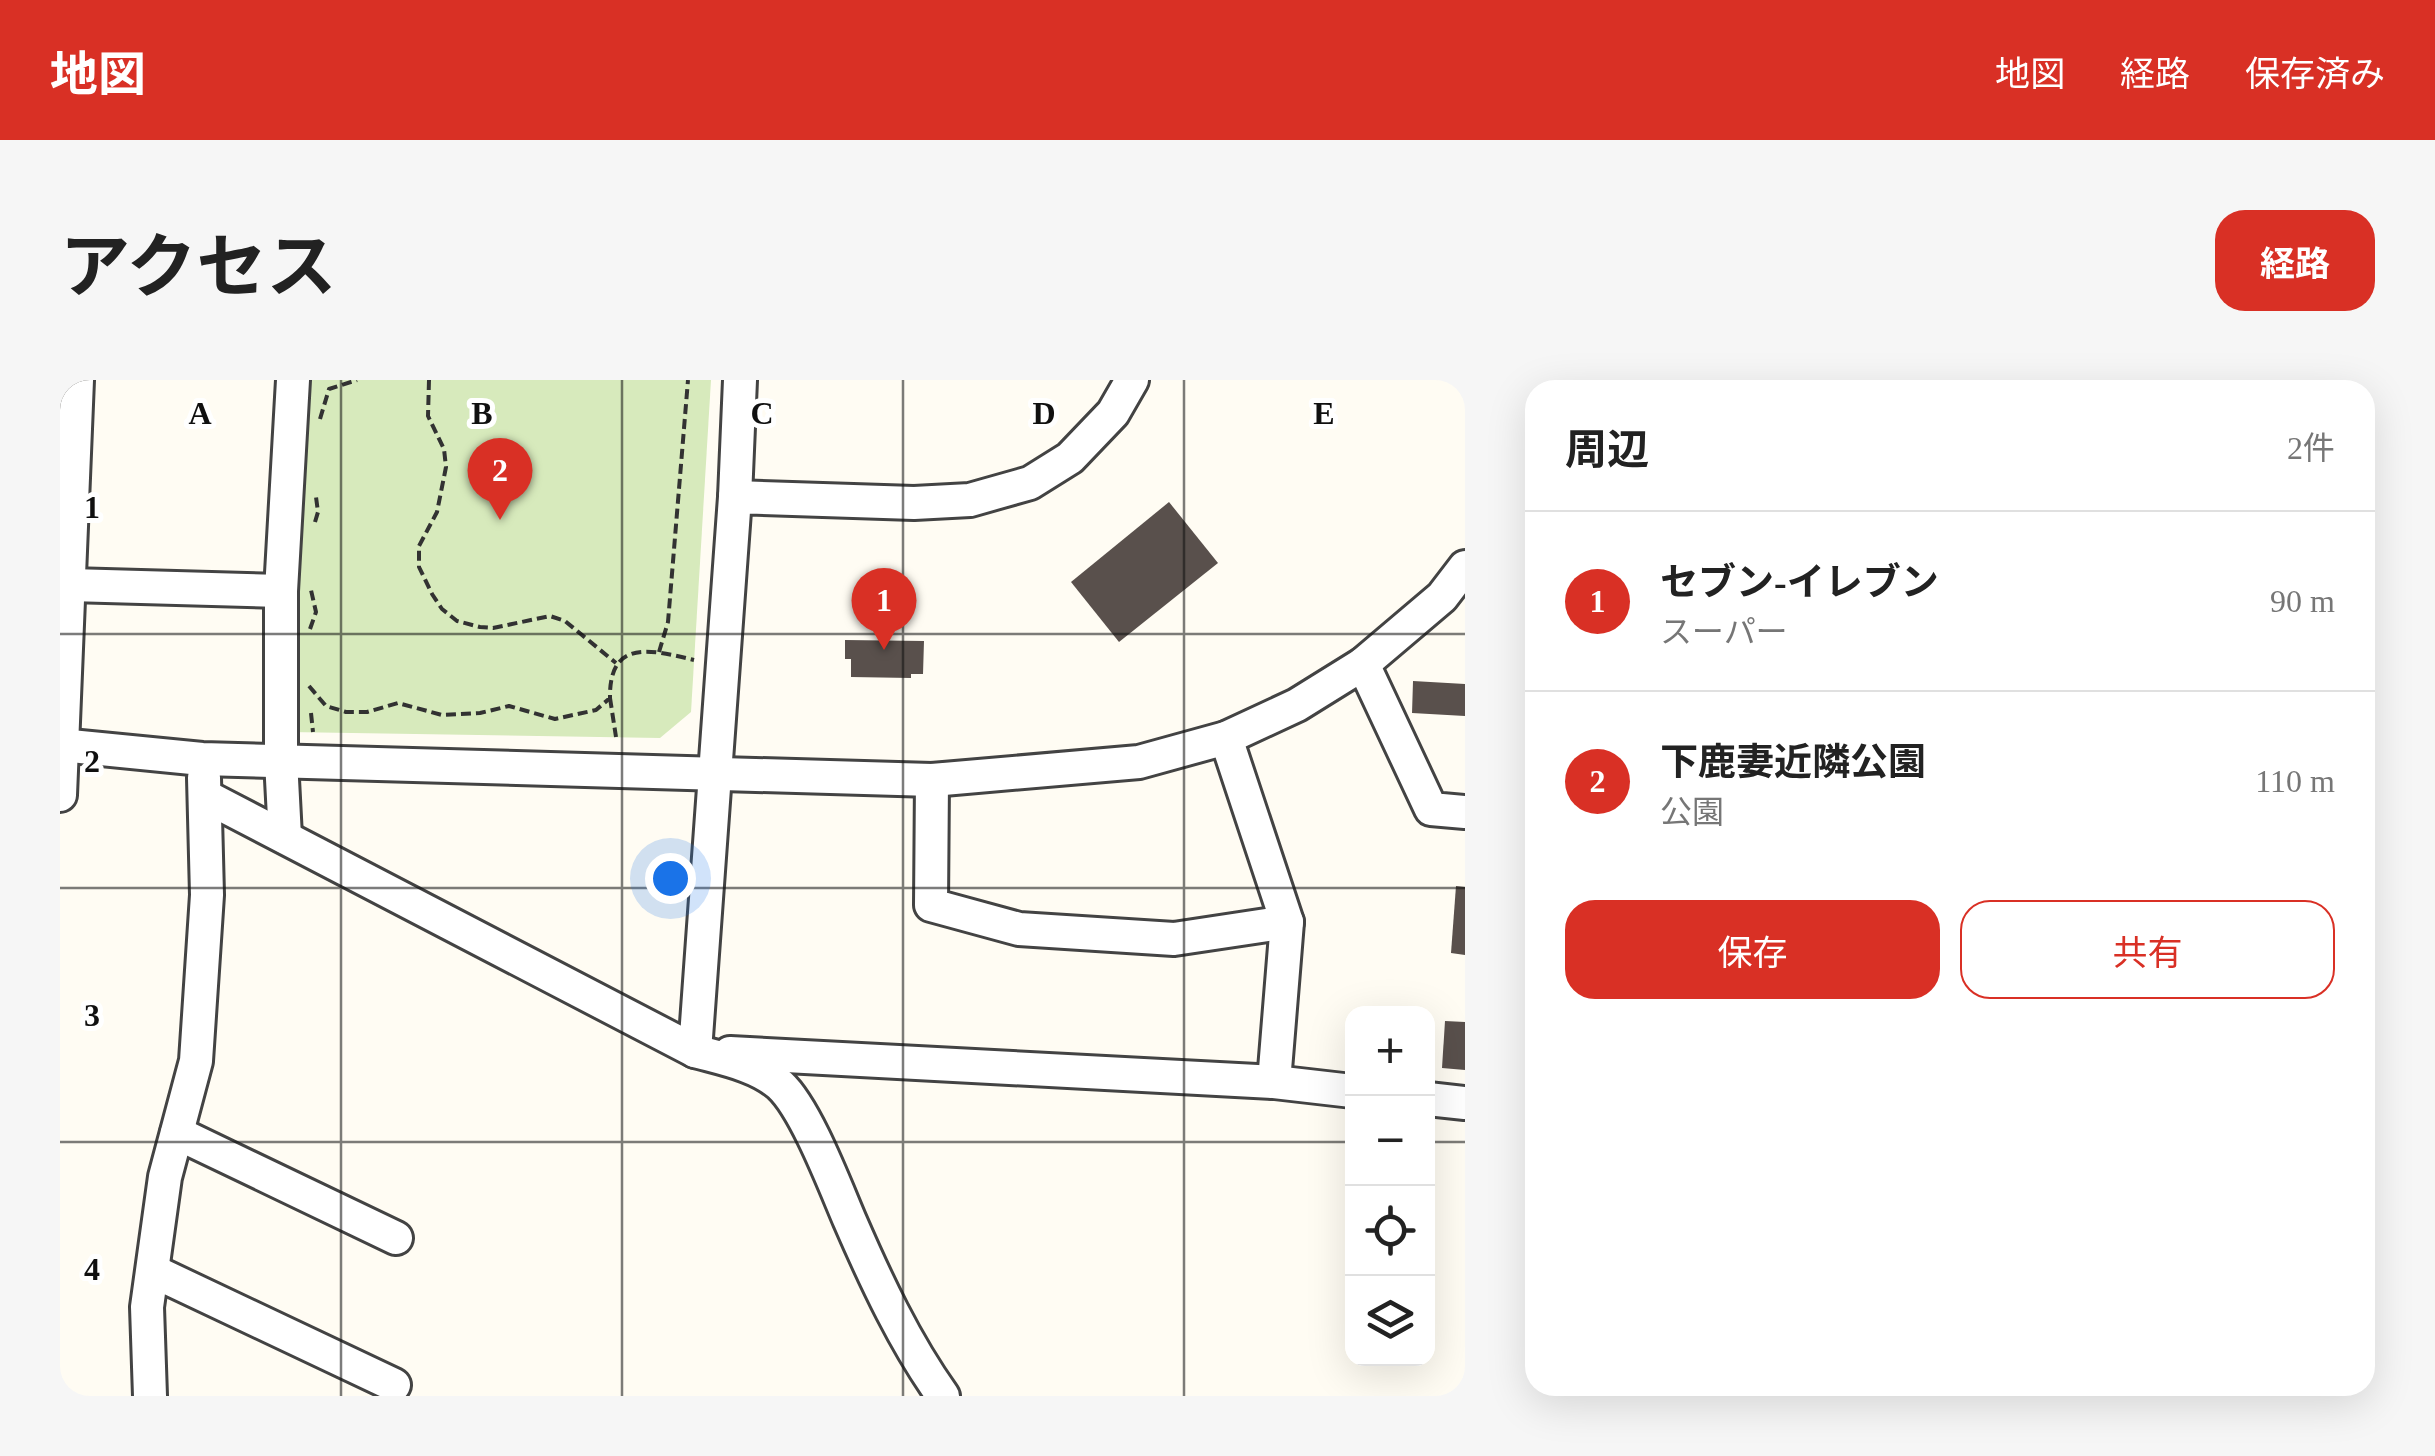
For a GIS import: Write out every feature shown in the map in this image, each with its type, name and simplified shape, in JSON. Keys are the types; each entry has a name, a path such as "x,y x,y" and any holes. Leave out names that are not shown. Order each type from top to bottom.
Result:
{"street":[{"path":"60,795 70,584 66,434 77,380"},
{"path":"285,837 282,760 295,588 293,380"},
{"path":"696,1052 740,380"},
{"path":"735,497 933,502 970,500 1030,484 1070,458 1113,413 1132,380"},
{"path":"61,746 202,759 932,780 1139,762 1226,738 1297,706 1362,664 1442,597 1465,567"},
{"path":"70,584 295,588"},
{"path":"1362,664 1431,809 1465,812"},
{"path":"1226,738 1287,922 1274,1082"},
{"path":"150,1396 148,1307 165,1176 196,1062 207,895 202,759"},
{"path":"932,780 931,905 1019,929 1174,939 1287,922"},
{"path":"205,796 696,1052 741,1064 779,1084 798,1108 918,1362 942,1396"},
{"path":"696,1052 1274,1082 1345,1090"},
{"path":"1435,1100 1465,1103"},
{"path":"177,1132 396,1238"},
{"path":"152,1271 394,1385"}],"path":[{"path":"317,429 329,389 357,380"},
{"path":"429,380 428,416 444,448 446,467 437,512 419,546 419,567 432,594 456,621 480,627 493,628 550,616 565,621 616,663"},
{"path":"659,652 668,622 688,380"},
{"path":"315,524 316,494"},
{"path":"295,588 316,612 306,640"},
{"path":"616,737 610,678 616,663 634,653 659,652 694,660"},
{"path":"306,676 310,688 326,706 346,712 367,712 398,703 442,716 509,706 555,719 596,710 610,698"}],"green space":[{"path":"304,380 711,380 691,712 660,738 289,732"}],"building":[{"path":"1169,502 1218,563 1119,642 1071,582"},
{"path":"845,640 924,641 923,674 911,674 911,678 851,677 851,659 845,659"},
{"path":"1413,681 1465,684 1465,716 1412,713"},
{"path":"1456,886 1465,887 1465,955 1451,953"},
{"path":"1445,1021 1465,1022 1465,1070 1442,1068"}],"place":[{"name":"下鹿妻近隣公園","path":"500,520"},
{"name":"セブン-イレブン","path":"884,650"}]}
